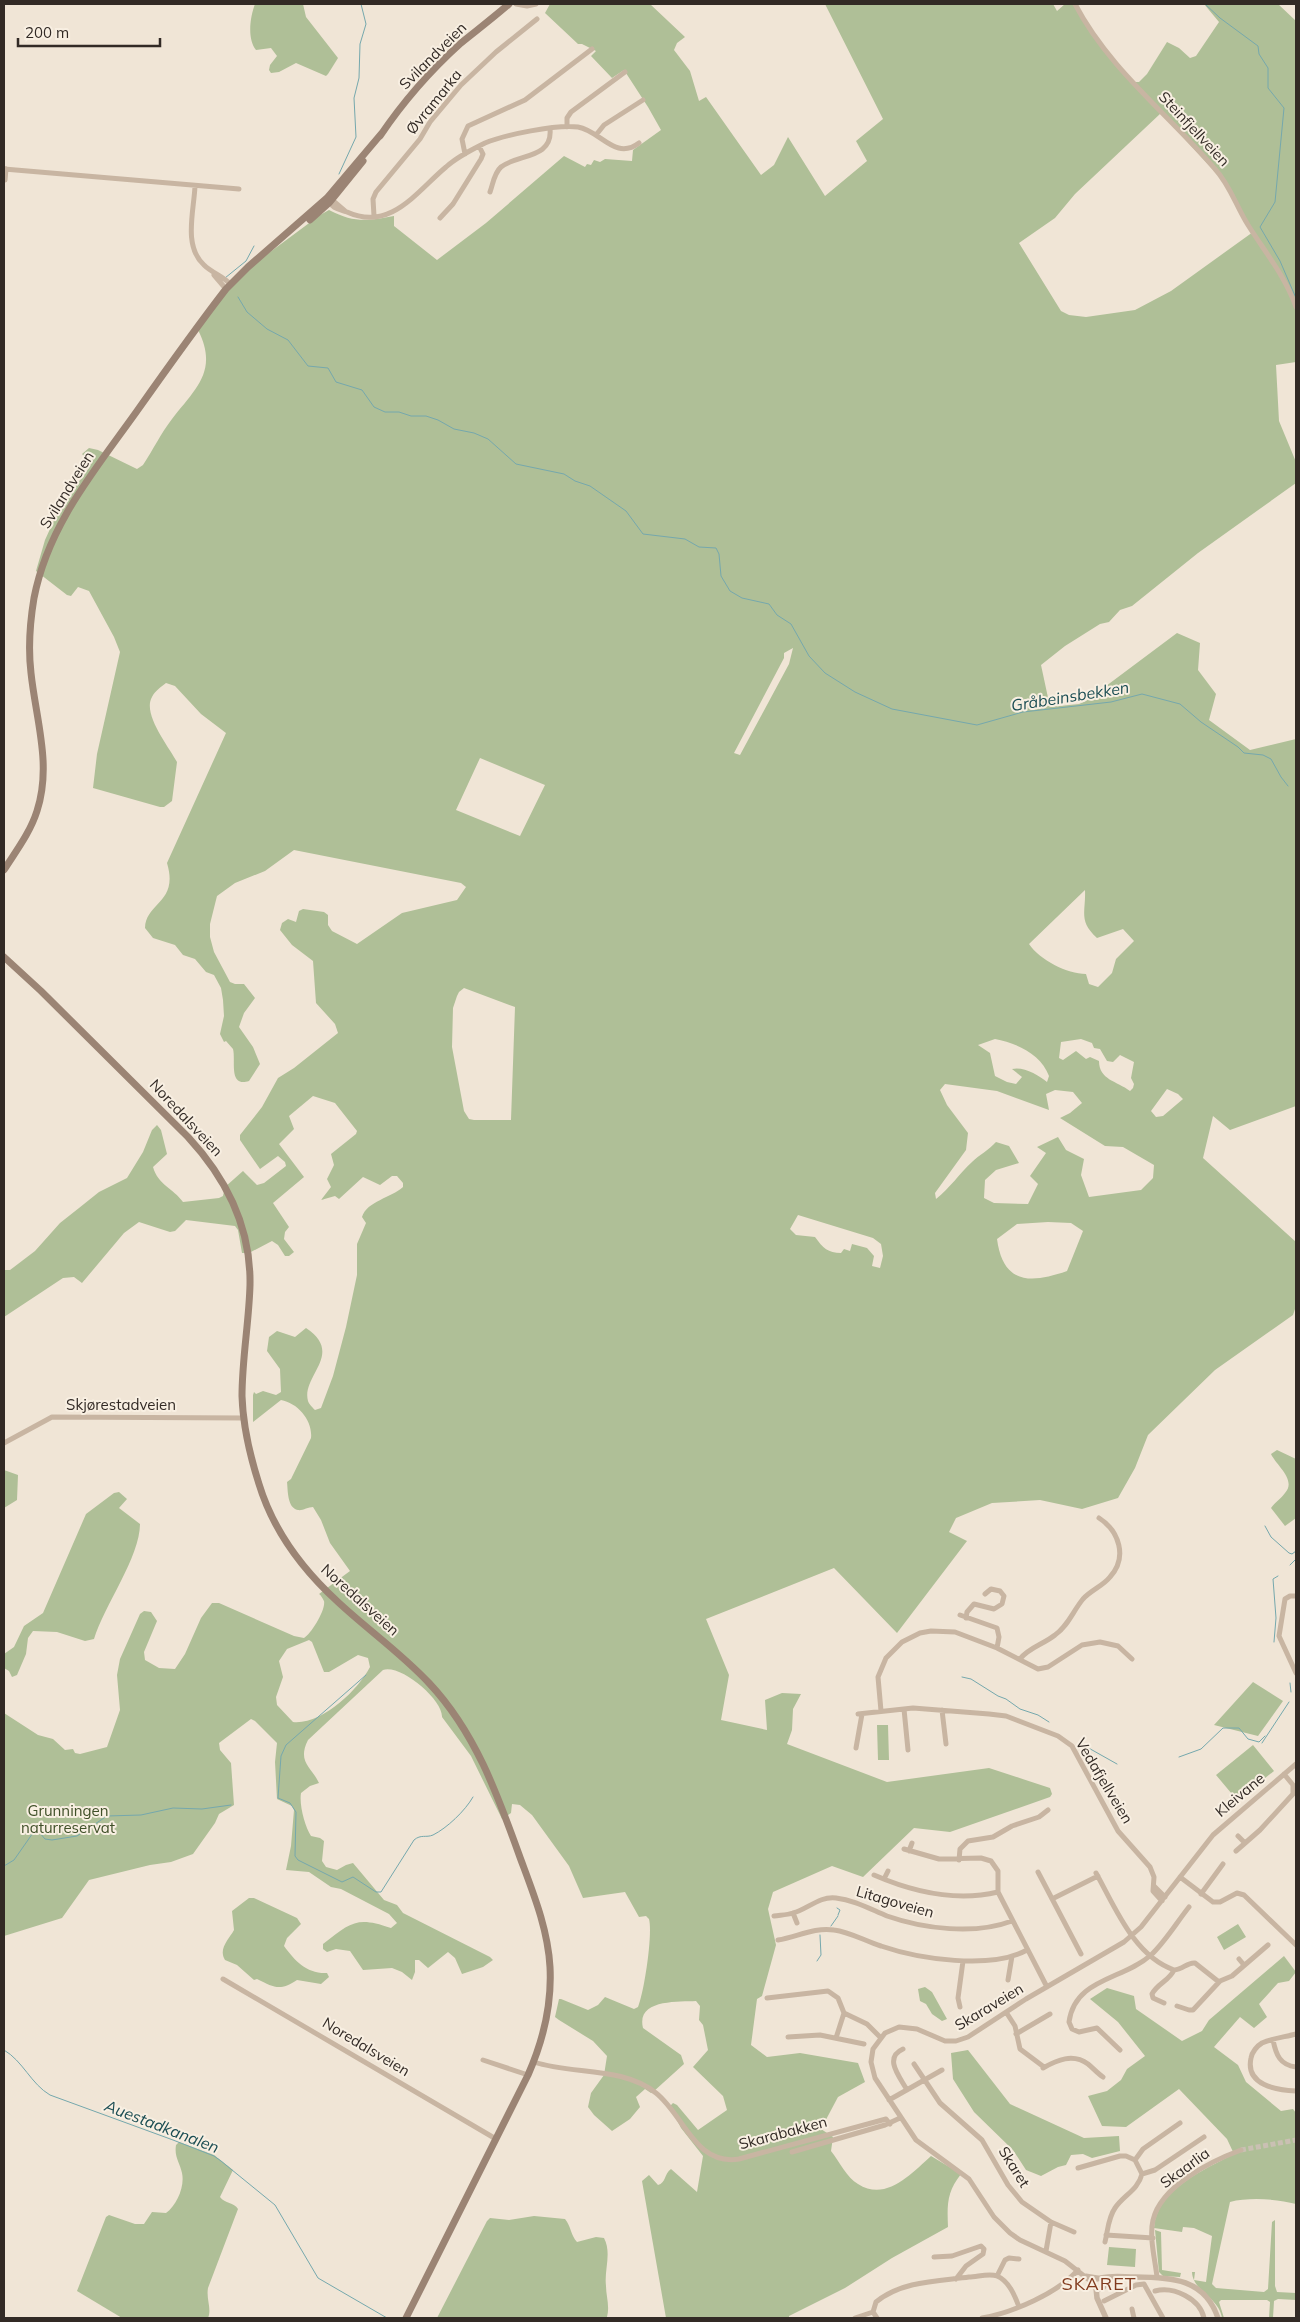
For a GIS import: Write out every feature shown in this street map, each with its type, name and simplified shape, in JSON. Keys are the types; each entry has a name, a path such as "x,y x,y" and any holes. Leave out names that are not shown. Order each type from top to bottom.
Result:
{"main road":[{"name":"Svilandveien","path":"4,870 29,829 42,790 43,757 31,674 30,640 34,597 47,554 61,521 83,486 228,286 330,200 355,172 407,101 441,62 508,4"},
{"name":"Noredalsveien","path":"4,955 193,1142 214,1167 230,1196 245,1239 249,1272 242,1380 244,1418 248,1448 261,1490 277,1525 295,1555 313,1577 338,1602 405,1658 434,1688 465,1730 489,1774 538,1906 547,1943 550,1971 549,2002 544,2030 534,2062 406,2318"}],"street":[{"path":"516,4 536,4"},
{"name":"Steinfjellveien","path":"1075,4 1082,18 1123,73 1221,176 1247,223 1277,269 1296,307"},
{"name":"Øvramarka","path":"374,216 373,198 376,192 420,139 430,122 448,100 481,65 538,19"},
{"path":"465,154 462,139 468,126 524,100 592,49"},
{"path":"567,127 567,118 571,112 624,72"},
{"path":"596,135 604,125 643,100"},
{"path":"330,200 335,208 359,217 389,213 405,205 443,169 465,154 479,146 511,135 567,127 581,128 620,149 630,149 638,144"},
{"path":"490,192 496,175 501,168 532,155 543,148 550,139 550,129"},
{"path":"440,218 453,204 481,159 482,154 479,146"},
{"path":"5,180 5,169 239,189"},
{"path":"196,186 192,241 198,257 228,286"},
{"name":"Skjørestadveien","path":"4,1442 52,1418 244,1418"},
{"path":"1020,1659 1026,1652 1045,1643 1060,1631 1083,1600 1111,1576 1116,1568 1120,1557 1119,1542 1111,1528 1098,1518"},
{"path":"966,1618 967,1612 974,1604 994,1609 1002,1604 1004,1596 1000,1591 991,1589 985,1594"},
{"path":"1296,1596 1290,1596 1285,1599 1279,1636 1296,1673"},
{"path":"960,1615 996,1628 1000,1637 997,1648"},
{"path":"881,1712 878,1684 879,1670 886,1658 902,1642 920,1633 941,1630 955,1632 997,1648 1035,1668 1045,1668 1077,1648 1100,1642 1118,1646 1132,1659"},
{"path":"904,1709 908,1750"},
{"name":"Vedafjellveien","path":"856,1748 860,1714 904,1709 942,1710 1006,1716 1050,1732 1072,1746 1118,1831 1150,1867 1154,1877 1153,1891 1163,1899"},
{"path":"942,1710 946,1744"},
{"name":"Kleivane","path":"1212,1836 1296,1764"},
{"name":"Kleivane","path":"1236,1851 1293,1794 1293,1785 1284,1774"},
{"path":"959,1860 960,1848 968,1841 993,1837 1012,1826 1039,1817 1048,1810"},
{"name":"Skaraveien","path":"880,2037 889,2031 904,2027 917,2029 945,2041 956,2041 976,2033 1006,2012 1132,1936 1212,1836"},
{"name":"Kleivane","path":"1238,1836 1245,1843"},
{"path":"912,1843 907,1850 939,1859 981,1858 991,1861 998,1871 998,1892 1047,1987"},
{"path":"1201,1894 1224,1864"},
{"path":"884,1879 888,1871"},
{"path":"1038,1872 1081,1954"},
{"path":"1052,1899 1097,1874 1132,1936 1151,1955 1174,1970 1181,1969 1189,1963 1195,1963 1219,1982"},
{"path":"874,1875 932,1894 974,1896 998,1892"},
{"path":"1180,1877 1201,1894 1217,1903 1237,1893 1244,1895 1296,1945"},
{"name":"Litagoveien","path":"774,1916 793,1913 819,1900 836,1898 853,1902 897,1919 934,1927 977,1928 1012,1921"},
{"path":"1120,2050 1097,2028 1082,2032 1075,2031 1070,2026 1069,2018 1076,2001 1094,1983 1121,1974 1151,1955 1189,1906"},
{"path":"793,1913 797,1923"},
{"path":"778,1940 794,1938 814,1930 836,1930 904,1953 963,1961 1012,1956 1027,1950"},
{"path":"1078,1948 1085,1944"},
{"path":"1178,2006 1193,2010 1219,1982 1231,1977 1268,1945"},
{"path":"1008,1980 1012,1956"},
{"path":"1238,1959 1244,1965"},
{"path":"960,2007 958,1998 963,1961"},
{"path":"1164,2003 1154,1998 1152,1994 1156,1987 1170,1978 1174,1970"},
{"name":"Noredalsveien","path":"222,1979 496,2139"},
{"path":"767,1998 821,1990 828,1991 838,1998 844,2013 836,2038"},
{"path":"1006,2012 1015,2026 1020,2049 1043,2068 1065,2058 1072,2058 1086,2062 1103,2077"},
{"path":"844,2013 867,2024 880,2037 873,2049 872,2070 900,2118 922,2146 969,2179 1001,2226 1020,2240 1046,2251 1099,2284 1123,2276 1179,2280 1198,2289 1210,2301 1218,2318"},
{"path":"1016,2034 1050,2014"},
{"path":"1296,2034 1261,2043 1252,2054 1250,2066 1251,2072 1258,2081 1273,2088 1296,2091"},
{"path":"788,2037 812,2035 864,2044"},
{"path":"1273,2040 1277,2056 1281,2061 1296,2067"},
{"path":"903,2049 894,2055 892,2059 893,2065 907,2090"},
{"path":"483,2060 528,2075"},
{"name":"Skarabakken","path":"534,2062 554,2067 616,2076 646,2086 665,2100 699,2146 724,2159 739,2158 886,2119 890,2124"},
{"name":"Skaret","path":"914,2064 940,2103 982,2140 1014,2193 1030,2209 1051,2222 1074,2232"},
{"path":"889,2100 942,2070"},
{"name":"Skarabakken","path":"792,2152 890,2124 900,2118"},
{"path":"1135,2160 1143,2150 1180,2123"},
{"path":"1105,2242 1109,2220 1115,2208 1137,2185 1142,2174 1155,2170 1204,2137"},
{"name":"Skaarlia","path":"1157,2277 1153,2221 1159,2204 1199,2170 1241,2150"},
{"path":"1078,2168 1126,2156 1135,2160 1142,2174"},
{"path":"1046,2251 1051,2222"},
{"path":"1106,2236 1153,2238"},
{"path":"934,2257 952,2256 981,2246 984,2249 983,2254 960,2272 956,2279"},
{"path":"997,2276 1005,2260 1009,2258 1019,2260"},
{"path":"982,2318 1019,2307 1072,2278 1078,2270"},
{"path":"873,2312 876,2302 896,2292 925,2282 997,2276 1011,2288 1019,2307"},
{"path":"1099,2284 1101,2302 1106,2318"},
{"path":"1101,2302 1136,2285 1146,2286 1155,2307 1163,2318"},
{"path":"1156,2291 1175,2292 1190,2298 1203,2313 1204,2318"},
{"path":"1132,2309 1134,2318"},
{"path":"854,2318 873,2312"},
{"path":"873,2312 877,2318"}],"green space":[{"path":"255,4 303,4 306,17 338,58 328,74 326,76 296,63 279,72 271,73 269,70 270,65 277,56 271,48 256,50 251,40 251,21"},
{"name":"Grunningen naturreservat","path":"550,4 650,4 685,37 677,43 674,50 690,71 699,101 706,97 761,175 774,165 788,137 825,196 867,161 856,141 883,119 825,4 1053,4 1057,11 1065,4 1075,4 1118,68 1135,82 1139,82 1147,74 1167,42 1179,48 1190,58 1196,56 1219,22 1204,4 1278,4 1296,21 1296,362 1276,365 1279,421 1296,462 1296,483 1198,553 1132,606 1120,610 1109,622 1100,624 1065,646 1041,665 1050,707 1079,704 1086,701 1177,633 1200,643 1198,670 1216,694 1209,720 1250,750 1296,739 1296,1106 1230,1130 1213,1116 1203,1158 1296,1242 1296,1306 1293,1315 1215,1370 1148,1435 1135,1468 1118,1498 1082,1509 1040,1500 992,1503 956,1518 949,1532 967,1541 897,1633 834,1568 706,1619 729,1675 721,1720 767,1730 765,1700 782,1693 801,1694 793,1709 792,1730 787,1744 887,1782 989,1768 1050,1788 1052,1794 1050,1797 950,1832 914,1828 863,1877 832,1866 773,1892 768,1909 776,1945 762,1996 757,1999 751,2045 767,2057 800,2053 858,2063 865,2082 838,2097 821,2129 833,2137 831,2151 847,2174 858,2184 868,2189 888,2188 906,2178 931,2156 961,2174 950,2193 948,2227 892,2258 845,2288 789,2316 789,2318 666,2318 642,2181 649,2175 658,2185 661,2184 671,2169 697,2192 703,2156 681,2128 670,2106 673,2103 677,2105 698,2130 727,2110 723,2096 693,2067 708,2050 703,2025 699,2020 700,2006 696,2001 669,2002 652,2007 646,2012 643,2019 643,2028 681,2055 684,2064 653,2092 651,2093 645,2089 636,2097 640,2107 630,2119 612,2131 588,2107 591,2093 604,2075 607,2056 593,2041 555,2017 559,1999 588,2010 598,2005 605,1997 634,2009 638,2007 647,1963 650,1937 649,1919 646,1916 639,1917 625,1892 583,1898 569,1866 532,1815 520,1805 512,1804 511,1813 502,1819 471,1756 442,1717 436,1702 420,1685 400,1672 383,1670 308,1740 304,1754 306,1763 319,1783 310,1786 301,1793 301,1804 305,1822 311,1836 324,1841 322,1861 326,1867 337,1870 353,1863 384,1900 397,1905 403,1913 493,1960 483,1967 462,1974 455,1958 448,1952 428,1968 419,1960 415,1960 415,1972 412,1980 402,1972 392,1968 363,1970 350,1951 336,1949 327,1952 323,1949 323,1944 355,1923 370,1922 391,1928 397,1923 389,1914 341,1889 331,1887 309,1872 286,1870 291,1846 294,1810 292,1806 277,1799 275,1762 277,1743 251,1719 219,1743 220,1750 231,1763 234,1805 219,1814 215,1823 193,1854 171,1862 150,1865 89,1880 62,1918 4,1936 4,1713 38,1735 53,1739 65,1750 73,1749 75,1753 80,1754 107,1747 120,1710 117,1675 120,1659 140,1614 144,1611 151,1612 157,1621 144,1652 145,1660 159,1668 175,1669 185,1654 201,1618 212,1603 219,1603 294,1636 304,1638 314,1627 323,1610 324,1601 319,1594 350,1571 330,1543 321,1520 313,1507 298,1510 294,1509 290,1502 287,1482 291,1479 311,1438 310,1425 307,1419 293,1405 281,1400 253,1422 253,1395 254,1392 256,1394 263,1391 276,1395 281,1392 280,1369 267,1351 269,1337 277,1331 295,1337 306,1328 317,1338 322,1347 322,1356 308,1392 308,1401 311,1406 315,1410 321,1408 333,1376 346,1327 357,1275 357,1244 366,1223 362,1217 369,1207 398,1191 403,1187 403,1183 397,1176 392,1176 380,1185 363,1177 339,1199 335,1196 321,1200 331,1187 327,1179 334,1165 331,1154 356,1134 357,1131 335,1103 313,1096 289,1116 294,1129 279,1144 304,1177 273,1203 289,1227 285,1232 284,1239 294,1252 289,1256 285,1256 278,1245 272,1241 249,1253 242,1253 238,1230 235,1226 186,1220 175,1231 170,1232 139,1222 124,1233 82,1283 74,1277 63,1278 4,1317 4,1270 10,1270 35,1251 60,1223 99,1192 127,1178 143,1152 152,1130 157,1125 161,1130 167,1154 153,1167 155,1173 183,1202 223,1196 225,1187 243,1171 257,1185 264,1183 286,1166 285,1162 278,1156 260,1169 240,1140 240,1135 262,1107 278,1078 294,1068 338,1033 335,1024 316,1003 313,961 292,945 280,930 282,923 288,919 296,922 299,911 303,909 324,912 328,915 328,925 332,931 357,944 402,913 457,900 466,887 461,883 294,850 265,871 235,883 217,896 210,924 210,937 214,952 230,982 244,984 255,998 244,1013 239,1027 253,1047 260,1064 249,1081 242,1082 238,1080 234,1072 233,1049 226,1041 224,1042 220,1034 224,1016 223,1000 221,988 214,975 206,972 195,959 183,955 175,945 153,938 145,928 151,912 166,894 170,876 167,863 226,733 201,714 175,686 166,683 158,689 152,697 150,704 153,721 177,762 172,801 164,807 160,807 93,788 97,754 120,652 89,591 78,587 71,596 67,595 36,571 45,540 60,507 89,468 90,462 82,454 89,448 98,450 137,469 143,465 168,424 202,379 206,357 204,344 198,330 225,293 258,261 320,215 329,210 346,217 361,220 394,216 394,226 437,260 486,223 564,156 585,167 587,164 591,165 594,160 600,162 605,159 632,161 633,150 661,130 624,70 612,78 591,56 596,51 578,44 545,13","holes":["1161,113 1227,185 1253,232 1171,291 1135,310 1086,317 1069,315 1061,311 1019,243 1055,218 1075,194","793,648 789,664 740,755 734,753 784,658 784,653","480,758 545,785 520,836 456,810","1085,890 1084,916 1091,932 1097,938 1123,929 1134,941 1116,959 1112,973 1098,987 1089,984 1086,974 1063,969 1040,955 1029,944","464,988 515,1007 511,1120 474,1120 469,1119 464,1111 452,1047 453,1008 459,992","995,1039 1011,1043 1027,1051 1045,1068 1049,1076 1047,1082 1035,1074 1016,1068 1012,1069 1022,1077 1016,1084 995,1076 990,1053 978,1045","1081,1039 1092,1043 1094,1048 1100,1049 1107,1061 1113,1062 1120,1055 1134,1062 1131,1078 1134,1084 1133,1088 1130,1091 1105,1076 1099,1061 1090,1057 1086,1059 1076,1051 1063,1060 1059,1058 1061,1042","945,1084 997,1091 1049,1110 1046,1094 1055,1090 1073,1092 1082,1103 1070,1113 1060,1118 1105,1146 1123,1147 1154,1165 1153,1178 1141,1190 1089,1197 1081,1175 1084,1159 1066,1150 1058,1137 1037,1147 1046,1153 1030,1176 1038,1184 1028,1204 994,1203 984,1198 985,1180 996,1170 1019,1163 1009,1146 996,1142 972,1162 936,1199 935,1193 966,1150 968,1133 947,1105 940,1090","1167,1089 1178,1094 1183,1099 1163,1116 1156,1117 1151,1111","798,1215 873,1238 881,1244 883,1256 880,1268 872,1266 874,1256 867,1248 852,1244 850,1251 844,1249 841,1253 833,1252 823,1247 815,1237 796,1235 790,1229","1071,1223 1083,1231 1067,1271 1054,1275 1041,1278 1020,1277 1005,1265 1000,1254 997,1239 1017,1224","309,1640 312,1642 324,1672 329,1672 358,1655 368,1658 370,1667 357,1686 338,1704 316,1718 304,1721 293,1722 277,1705 276,1697 283,1677 279,1661 287,1649"]},
{"path":"1277,1450 1296,1459 1296,1518 1285,1526 1271,1508 1285,1493 1289,1483 1271,1454"},
{"path":"4,1470 18,1475 17,1500 4,1508"},
{"path":"119,1492 127,1499 119,1508 140,1524 138,1537 128,1566 94,1639 85,1641 57,1632 33,1631 28,1638 26,1654 17,1675 12,1677 9,1671 4,1668 4,1654 14,1647 24,1626 43,1613 86,1514 114,1493"},
{"path":"1253,1682 1283,1701 1258,1736 1214,1725"},
{"path":"877,1725 888,1725 889,1760 878,1760"},
{"path":"1253,1745 1274,1771 1237,1800 1216,1775"},
{"path":"249,1898 254,1898 297,1918 301,1924 287,1938 284,1946 302,1965 313,1971 327,1973 329,1977 321,1984 297,1980 286,1986 277,1987 257,1979 254,1980 237,1965 225,1960 223,1948 234,1930 232,1911"},
{"path":"1238,1924 1246,1937 1224,1950 1217,1937"},
{"path":"1284,1956 1296,1972 1289,1981 1278,1983 1259,2004 1267,2017 1254,2028 1240,2017 1214,2047 1238,2065 1246,2082 1281,2111 1293,2109 1296,2113 1296,2204 1263,2199 1230,2202 1212,2284 1216,2288 1264,2292 1268,2289 1272,2222 1275,2220 1275,2286 1277,2292 1296,2293 1296,2300 1278,2299 1274,2301 1273,2318 1269,2318 1270,2302 1267,2300 1221,2300 1219,2302 1224,2318 1222,2318 1216,2305 1194,2280 1206,2282 1212,2236 1194,2228 1183,2227 1182,2232 1154,2228 1157,2215 1163,2203 1184,2182 1234,2154 1227,2139 1179,2089 1126,2127 1102,2126 1088,2096 1107,2091 1121,2080 1127,2069 1145,2056 1118,2022 1090,1999 1107,1988 1134,1996 1136,2009 1182,2041 1202,2031 1209,2020"},
{"path":"925,1987 932,1992 947,2019 942,2021 932,2014 926,2004 920,2001 918,1989"},
{"path":"968,2050 1010,2104 1084,2138 1119,2136 1120,2151 1092,2158 1083,2154 1071,2155 1066,2165 1041,2176 1026,2170 1013,2150 974,2112 953,2079 951,2053"},
{"path":"179,2142 214,2155 233,2170 220,2197 238,2209 208,2288 208,2318 122,2318 77,2291 106,2217 109,2215 135,2224 144,2224 152,2212 166,2213 174,2205 179,2195 183,2178 176,2153 176,2145"},
{"path":"534,2216 565,2219 577,2242 596,2237 604,2238 608,2256 606,2280 607,2317 437,2318 487,2221 490,2218 509,2220"},
{"path":"1155,2230 1161,2232 1162,2270 1181,2273 1180,2277 1163,2276 1159,2272"},
{"path":"1109,2247 1136,2249 1135,2267 1107,2265"}],"waterway":[{"path":"339,174 356,137 354,98 359,78 360,44 366,24 361,4"},
{"path":"1205,4 1220,18 1258,46 1259,54 1268,68 1268,88 1284,108 1275,202 1260,227 1280,261 1296,298"},
{"name":"Gråbeinsbekken","path":"225,278 246,261 254,246"},
{"name":"Gråbeinsbekken","path":"238,297 247,312 267,329 288,340 308,366 328,368 336,382 362,390 374,407 385,412 426,416 454,429 474,433 488,439 516,464 564,474 575,481 590,486 626,511 643,534 685,539 699,547 716,548 719,554 721,576 730,591 742,598 769,604 777,615 791,624 809,656 825,673 855,692 892,709 977,725 1023,712 1111,702 1142,694 1180,704 1201,722 1244,753 1263,755 1271,759 1288,786"},
{"path":"1265,1526 1271,1537 1289,1553 1292,1554 1296,1551"},
{"path":"1290,1565 1296,1559"},
{"path":"1274,1642 1276,1618 1273,1579 1278,1576"},
{"path":"366,1675 286,1745 281,1756 278,1798 290,1803 296,1812 295,1856 298,1860 342,1882 353,1877 376,1892 381,1892 414,1840 419,1837 433,1835 450,1824 473,1797"},
{"path":"962,1677 971,1679 1020,1709 1038,1715 1049,1722"},
{"path":"1290,1683 1291,1692"},
{"path":"1262,1743 1289,1702"},
{"path":"1179,1757 1201,1749 1223,1728 1239,1728 1248,1739 1259,1742 1265,1736"},
{"path":"1085,1746 1117,1764"},
{"path":"4,1866 14,1860 35,1830 45,1839 52,1840 77,1836 107,1816 141,1815 173,1808 202,1809 231,1805"},
{"path":"837,1908 840,1910 838,1915"},
{"path":"831,1926 838,1916"},
{"path":"817,1961 821,1955 820,1935"},
{"name":"Auestadkanalen","path":"4,2050 17,2060 37,2085 50,2095 214,2156 275,2205 318,2278 387,2318"}],"tunnel":[{"path":"1241,2150 1296,2140"}],"district":[{"name":"SKARET","path":"1099,2284"}]}
